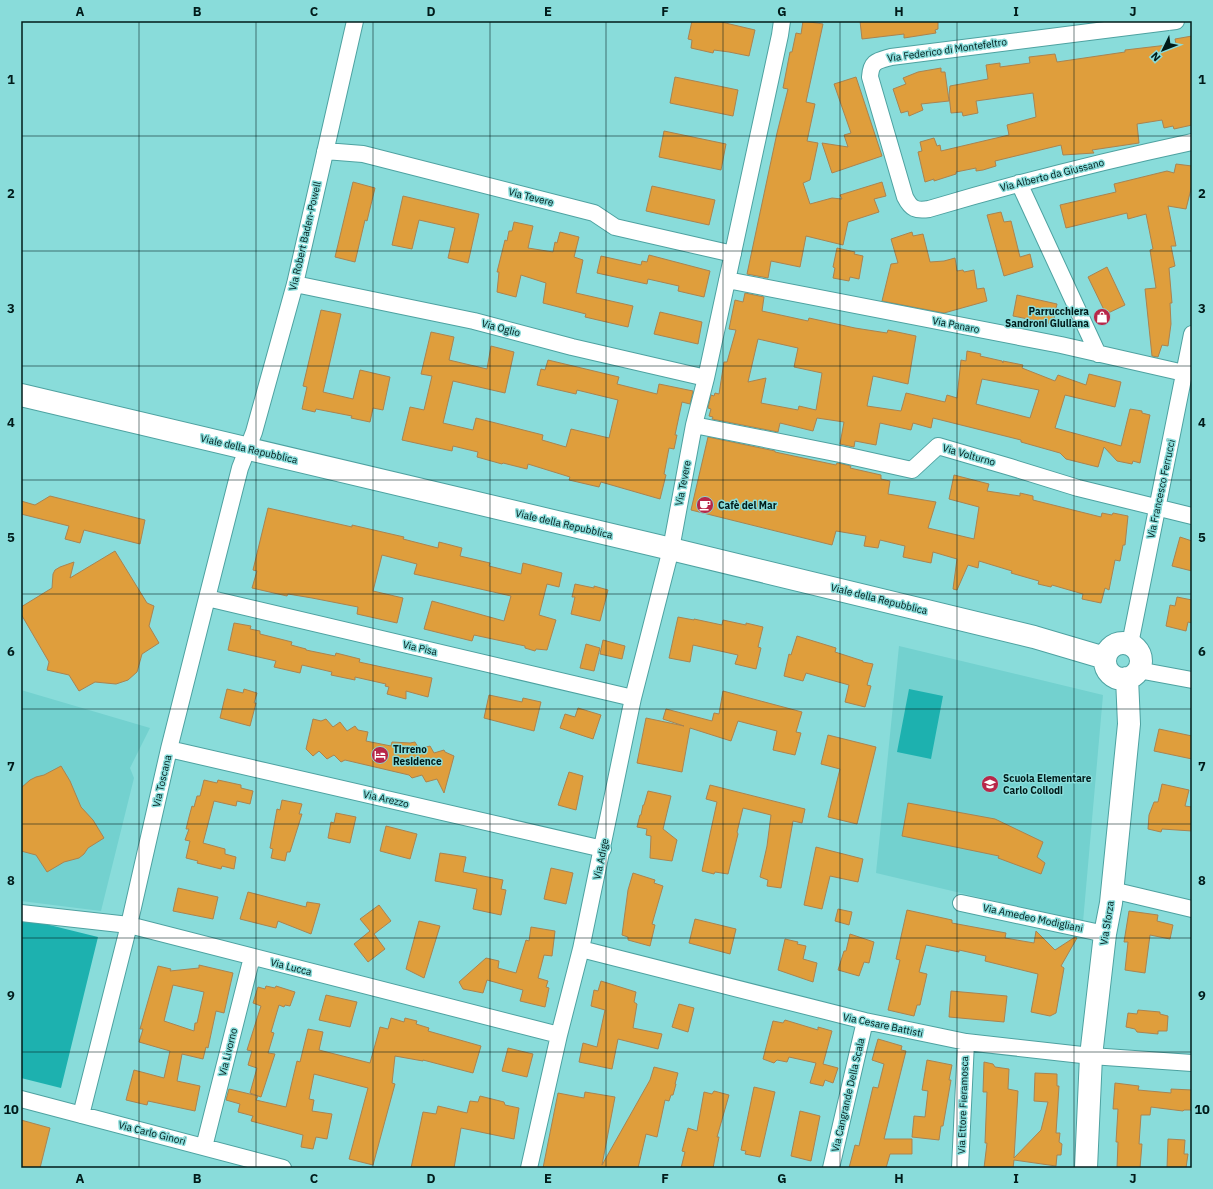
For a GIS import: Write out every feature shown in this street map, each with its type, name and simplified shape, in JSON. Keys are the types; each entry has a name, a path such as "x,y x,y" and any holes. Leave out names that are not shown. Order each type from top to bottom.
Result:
{"street":[{"name":"Via Robert Baden-Powell","path":"248,449 295,284 355,21"},
{"name":"Via Tevere","path":"671,549 694,425 728,280 782,21"},
{"name":"Via Federico di Montefeltro","path":"914,209 909,204 906,197 870,77 870,70 873,64 879,60 899,56 1176,21"},
{"name":"Via Alberto da Giussano","path":"914,209 929,209 1080,167 1192,142"},
{"name":"Via Tevere","path":"325,151 364,154 594,213 615,227 733,254"},
{"path":"1019,183 1098,354"},
{"name":"Via Panaro","path":"728,280 1098,354 1188,368"},
{"name":"Via Oglio","path":"295,284 474,321 572,347 706,378"},
{"name":"Via Francesco Ferrucci","path":"1130,644 1157,507 1188,368 1192,334"},
{"name":"Viale della Repubblica","path":"21,395 671,549 1034,637 1106,658"},
{"name":"Via Volturno","path":"694,425 912,470 938,446 1078,488 1157,507"},
{"name":"Via Toscana","path":"81,1115 129,925 169,749 240,468 248,449"},
{"path":"1157,507 1192,516"},
{"name":"Via Adige","path":"529,1168 559,1035 581,949 603,849 633,698 671,549"},
{"name":"Via Pisa","path":"207,598 633,698"},
{"path":"1132,674 1141,662 1137,650 1130,644 1122,643 1114,645 1108,650 1106,658 1106,667 1111,674 1120,678 1132,674 1192,680"},
{"name":"Via Sforza","path":"1086,1168 1091,1056 1105,934 1112,890 1129,724 1132,674"},
{"name":"Via Arezzo","path":"169,749 603,849"},
{"path":"1112,890 1192,909"},
{"name":"Via Amedeo Modigliani","path":"961,903 1105,934"},
{"name":"Via Lucca","path":"21,914 129,925 559,1035"},
{"name":"Via Cesare Battisti","path":"581,949 865,1021 966,1042 1091,1056 1192,1063"},
{"name":"Via Livorno","path":"204,1147 252,957"},
{"name":"Via Cangrande Della Scala","path":"830,1168 865,1021"},
{"name":"Via Ettore Fieramosca","path":"960,1168 966,1042"},
{"name":"Via Carlo Ginori","path":"21,1099 283,1168"}],"shaded area":[{"name":"Scuola Elementare Carlo Collodi","path":"899,646 1103,695 1083,922 876,873"},
{"path":"909,689 943,696 931,759 897,752"},
{"path":"21,690 150,728 130,768 134,778 101,911 21,901"},
{"path":"21,918 98,937 61,1088 21,1078"}],"building":[{"path":"692,21 717,21 755,30 749,56 714,50 713,53 691,48 692,40 688,39"},
{"path":"803,21 823,24 806,102 815,104 807,141 818,143 810,180 803,183 810,204 832,198 842,199 840,195 882,182 886,196 874,199 879,212 848,222 843,245 806,236 800,267 771,261 768,278 747,274 777,133 788,89 783,88 790,52 792,52 796,33 801,34"},
{"path":"860,21 938,21 938,29 935,30 936,33 904,38 904,34 862,39"},
{"path":"1192,36 1192,125 1174,129 1173,126 1164,128 1162,120 1137,124 1139,143 1092,150 1094,153 1063,155 1061,145 995,161 996,166 983,170 976,171 976,168 956,172 956,174 934,181 934,179 925,182 918,152 922,151 920,142 934,138 937,146 940,145 941,151 1009,135 1007,125 1036,117 1033,93 976,101 978,113 963,116 962,112 951,113 949,95 950,86 988,79 986,65 1000,63 1000,67 1030,63 1029,57 1055,54 1057,62 1125,52 1125,50 1176,44 1175,39"},
{"path":"941,68 941,72 945,72 949,101 921,104 923,110 909,116 908,111 901,113 893,89 906,84 903,78 918,72"},
{"path":"675,77 738,90 733,116 670,103"},
{"path":"856,77 882,156 832,173 822,143 848,147 844,135 851,133 834,84"},
{"path":"664,131 726,144 721,170 659,157"},
{"path":"1176,164 1192,166 1192,185 1186,209 1168,206 1176,246 1171,246 1175,266 1169,268 1172,303 1170,303 1171,324 1168,346 1162,345 1158,357 1152,356 1145,289 1156,288 1150,250 1153,249 1146,214 1128,219 1127,213 1066,228 1060,205 1116,192 1114,184 1167,171 1174,173"},
{"path":"353,182 375,188 367,221 365,220 355,262 335,257"},
{"path":"652,186 715,200 709,225 646,211"},
{"path":"403,196 479,214 468,263 448,258 455,228 419,220 412,249 392,245"},
{"path":"1001,212 1004,222 1011,221 1020,257 1030,254 1033,267 1004,276 987,215"},
{"path":"514,222 533,226 528,248 553,252 555,242 557,243 560,232 579,237 574,257 583,260 576,293 633,306 628,327 585,317 586,314 543,303 546,283 521,275 516,297 497,292 499,272 497,272 505,240 507,241 509,231 512,231"},
{"path":"912,232 913,236 923,234 930,262 944,261 955,258 957,271 963,270 964,272 974,270 977,289 984,288 987,301 944,313 882,301 891,264 898,263 891,239"},
{"path":"837,248 855,252 854,254 863,256 859,279 850,277 849,281 833,278 835,268 833,267"},
{"path":"649,255 710,271 704,297 678,291 679,286 648,279 647,284 597,273 601,256 641,265 642,261 647,262"},
{"path":"1107,267 1125,305 1106,314 1088,277"},
{"path":"745,293 764,297 762,311 808,321 809,318 855,328 887,333 888,330 916,336 908,384 873,376 867,406 901,411 906,393 945,402 947,395 957,398 961,360 966,361 967,351 981,354 980,356 1002,361 1003,363 1003,361 1023,365 1022,368 1055,381 1058,375 1086,385 1089,374 1121,382 1115,407 1065,395 1055,428 1121,446 1130,409 1142,411 1142,413 1150,415 1140,463 1133,461 1132,464 1117,461 1104,447 1098,467 1066,459 1060,453 1021,442 1021,440 933,418 931,428 913,423 911,430 880,423 876,445 855,441 854,447 840,444 844,422 817,418 813,431 780,423 778,432 712,419 713,417 709,416 711,409 708,408 711,395 714,396 715,393 719,394 724,362 727,362 736,330 729,329 735,300 743,302","holes":["758,339 798,348 794,367 822,373 816,410 799,406 798,410 761,403 766,378 748,382","982,379 1039,390 1030,418 976,404"]},
{"path":"1017,295 1057,304 1053,324 1013,316"},
{"path":"321,310 341,314 323,392 353,399 360,370 390,377 383,410 373,408 370,422 351,418 352,416 316,409 315,412 302,409 307,387 303,386"},
{"path":"660,312 702,322 698,344 654,334"},
{"path":"431,332 454,337 449,360 487,369 491,346 514,352 505,393 453,381 443,423 473,430 476,418 543,435 542,440 566,447 571,429 609,438 618,400 577,390 576,394 537,385 541,369 545,370 548,360 619,377 617,384 657,394 659,384 693,391 690,404 682,402 675,435 677,435 674,449 669,448 664,474 666,475 660,499 601,482 599,487 569,480 570,477 528,464 527,469 502,464 477,457 478,452 453,446 452,451 402,440 410,407 424,410 432,376 421,374"},
{"path":"708,437 836,465 838,463 851,466 850,468 881,475 881,479 890,481 888,494 936,502 928,528 974,539 979,507 949,499 954,475 989,484 987,491 1020,496 1020,493 1033,496 1033,500 1101,517 1102,513 1112,515 1113,513 1128,516 1125,545 1123,545 1120,561 1115,560 1109,590 1105,588 1101,603 1082,599 1083,594 1052,585 1051,587 1038,584 1039,581 1011,573 1012,571 979,561 978,568 968,565 957,590 953,589 957,559 933,552 931,563 903,557 905,546 880,540 878,548 864,546 866,536 836,531 832,545 691,510"},
{"path":"50,496 145,520 140,544 84,530 80,543 65,539 69,526 21,514 21,501 35,505"},
{"path":"268,508 404,537 403,539 438,548 439,542 462,548 460,556 490,563 489,566 521,574 523,563 562,573 559,587 547,584 539,615 556,620 547,650 536,649 535,651 525,648 525,646 474,635 472,641 424,629 432,601 504,621 511,596 414,574 417,564 382,555 373,591 403,598 397,623 357,614 358,607 288,594 287,596 252,588 257,571 253,570"},
{"path":"1180,537 1192,541 1192,571 1172,566"},
{"path":"115,551 147,603 154,606 149,626 159,643 142,654 137,672 128,680 116,684 95,682 79,691 69,675 47,670 49,662 21,614 21,607 52,588 53,574 55,570 60,567 74,562 70,578"},
{"path":"575,584 594,588 594,586 608,590 600,621 571,614 575,597 572,597"},
{"path":"1177,597 1192,600 1192,623 1188,622 1186,631 1166,626 1170,605 1175,606"},
{"path":"678,617 722,625 723,620 763,627 758,647 761,648 756,669 735,664 738,655 693,645 690,662 669,658"},
{"path":"234,623 251,626 250,629 260,631 260,634 292,642 291,645 306,650 335,656 336,653 360,659 359,662 432,678 428,697 406,691 406,699 387,694 389,687 385,686 386,684 355,677 355,680 331,675 332,672 302,665 300,673 274,667 276,661 228,650"},
{"path":"797,636 836,648 835,652 873,664 867,685 871,686 865,707 845,702 849,685 806,673 803,681 784,676 789,654 791,655"},
{"path":"603,640 625,646 622,659 600,654"},
{"path":"586,644 600,648 594,671 580,668"},
{"path":"227,689 243,693 244,689 257,693 250,726 220,718"},
{"path":"723,691 802,712 796,732 801,733 795,755 773,750 777,731 738,721 731,741 690,728 682,772 637,763 646,718 684,726 663,719 666,709 712,721 714,713 719,714"},
{"path":"489,695 522,702 523,698 541,702 534,731 484,718"},
{"path":"578,708 601,715 593,739 560,728 565,714 575,717"},
{"path":"313,719 321,721 326,719 333,727 340,722 347,731 355,726 358,730 368,732 366,741 391,746 392,742 415,742 419,749 430,746 434,753 444,750 445,752 454,756 444,793 437,779 426,782 422,775 412,778 409,775 345,760 341,762 334,755 327,759 319,751 313,756 306,749"},
{"path":"1159,729 1192,736 1192,759 1154,751"},
{"path":"828,735 876,747 857,824 828,817 840,769 821,764"},
{"path":"61,766 70,781 81,807 93,820 104,838 88,848 79,858 64,862 47,872 36,855 21,851 21,788 30,780 44,775"},
{"path":"569,772 583,776 576,810 558,805"},
{"path":"204,780 217,783 218,780 241,785 241,788 253,791 250,804 237,801 236,806 214,801 203,843 225,849 225,854 236,857 234,869 222,866 221,869 197,863 198,861 186,858 190,841 185,840 189,829 186,829 192,806 194,807 197,796 200,796"},
{"path":"1162,784 1189,790 1185,806 1192,807 1192,831 1162,829 1161,832 1148,829 1149,815 1154,802 1158,802"},
{"path":"710,785 805,809 802,823 793,821 781,888 767,886 768,880 760,877 767,846 771,815 743,808 728,874 715,872 714,874 702,871 717,802 706,799"},
{"path":"648,791 671,796 663,829 677,840 672,861 650,858 651,836 646,835 647,829 637,827"},
{"path":"282,800 302,804 299,814 302,814 290,852 287,852 285,861 271,858 273,849 270,848 277,809 280,810"},
{"path":"908,803 995,819 1043,842 1037,857 1045,863 1041,874 998,858 999,856 902,836"},
{"path":"336,813 356,817 350,843 328,838 331,822 334,823"},
{"path":"386,826 417,834 410,859 380,851"},
{"path":"816,847 863,859 858,882 830,876 822,909 804,905"},
{"path":"440,853 466,857 463,872 503,880 501,889 506,890 501,915 473,909 477,889 435,881"},
{"path":"551,868 573,873 566,904 544,899"},
{"path":"633,873 655,880 654,883 663,886 652,924 655,925 650,946 628,940 628,937 622,935 628,890"},
{"path":"178,888 218,897 213,919 173,911"},
{"path":"248,892 306,907 307,902 320,904 311,934 278,921 276,928 240,919"},
{"path":"379,905 391,921 374,934 385,949 368,962 354,944 370,931 360,919"},
{"path":"838,909 852,912 849,925 835,921"},
{"path":"907,910 952,920 952,923 1006,933 1005,938 1034,943 1036,931 1055,950 1075,937 1077,938 1061,966 1064,968 1056,1013 1050,1016 1031,1012 1038,974 985,961 986,956 926,945 919,972 927,974 920,1005 917,1005 914,1016 888,1010 900,960 896,959"},
{"path":"1129,911 1158,915 1157,921 1173,925 1170,939 1150,935 1145,973 1125,970 1128,942 1124,942"},
{"path":"695,919 736,929 730,954 689,943"},
{"path":"419,921 440,926 424,978 406,969"},
{"path":"531,927 555,931 552,956 544,955 538,978 548,981 546,987 549,988 545,1007 520,1001 523,990 487,980 483,993 463,989 459,982 486,958 499,961 498,968 516,973 526,940 529,941"},
{"path":"850,934 874,942 869,963 864,962 859,976 838,970 844,951 846,951"},
{"path":"785,939 798,942 797,944 806,946 803,959 817,963 813,982 778,970"},
{"path":"199,965 233,973 224,1013 216,1011 208,1048 206,1047 203,1059 182,1054 177,1081 200,1086 195,1111 148,1101 147,1105 126,1100 134,1070 164,1078 170,1051 139,1042 143,1029 140,1029 158,966 171,969 170,971 199,968","holes":["173,985 204,992 194,1031 164,1021"]},
{"path":"601,981 636,992 634,1002 637,1004 633,1028 662,1034 658,1049 618,1039 612,1069 579,1062 583,1043 597,1047 605,1010 591,1006 594,990 598,991"},
{"path":"266,986 275,988 276,986 295,992 290,1006 285,1005 284,1007 279,1005 271,1032 274,1033 268,1053 275,1054 261,1097 250,1093 257,1068 248,1065 252,1051 247,1050 261,1006 253,1003 258,987 265,989"},
{"path":"951,991 1007,996 1004,1022 949,1017"},
{"path":"326,995 357,1002 350,1027 319,1020"},
{"path":"679,1004 694,1008 688,1032 672,1027"},
{"path":"1138,1010 1160,1012 1160,1014 1168,1016 1167,1031 1158,1031 1158,1034 1137,1032 1135,1029 1126,1027 1128,1013 1137,1014"},
{"path":"391,1018 404,1022 405,1018 417,1021 416,1024 429,1028 428,1031 481,1046 473,1073 423,1060 395,1056 392,1083 395,1084 373,1165 349,1159 368,1088 314,1074 309,1099 314,1100 312,1111 332,1114 327,1139 316,1137 313,1149 301,1147 303,1135 251,1121 253,1116 238,1112 240,1104 226,1100 229,1089 258,1096 256,1100 286,1107 297,1061 300,1062 308,1029 323,1032 319,1050 370,1063 380,1027 388,1029"},
{"path":"785,1020 818,1030 818,1027 832,1031 823,1064 838,1068 833,1083 825,1080 823,1086 810,1083 816,1063 789,1057 787,1062 777,1060 774,1063 763,1059 773,1021 783,1023"},
{"path":"878,1039 902,1046 901,1050 906,1051 884,1139 912,1139 912,1154 890,1154 886,1168 849,1168 855,1145 859,1146 873,1087 878,1088 884,1064 872,1060"},
{"path":"508,1048 533,1054 527,1077 502,1071"},
{"path":"927,1060 952,1065 949,1080 951,1080 939,1140 912,1137 914,1116 925,1117 928,1091 922,1090"},
{"path":"984,1062 993,1064 995,1067 1009,1069 1008,1089 1018,1091 1014,1158 1041,1130 1048,1102 1034,1101 1035,1073 1057,1074 1057,1086 1059,1086 1056,1133 1060,1133 1059,1142 1062,1144 1061,1155 1057,1155 1056,1166 1014,1160 1013,1168 984,1168 987,1143 985,1143 987,1092 983,1092"},
{"path":"654,1067 678,1073 673,1095 671,1095 669,1101 665,1100 657,1137 646,1134 638,1168 543,1168 558,1093 584,1098 585,1092 615,1097 602,1165 650,1080"},
{"path":"1115,1083 1139,1086 1138,1090 1171,1093 1171,1089 1192,1090 1192,1110 1183,1111 1151,1107 1150,1115 1141,1115 1139,1144 1142,1144 1140,1168 1117,1168 1118,1142 1116,1142 1118,1109 1113,1109"},
{"path":"754,1087 775,1092 760,1157 745,1154 746,1151 741,1150"},
{"path":"714,1091 729,1095 717,1137 719,1137 713,1168 681,1168 685,1152 682,1151 688,1128 697,1131 704,1092 712,1094"},
{"path":"480,1096 504,1102 505,1105 519,1108 514,1139 461,1128 454,1168 411,1168 423,1112 436,1114 438,1106 467,1113 470,1101 478,1102"},
{"path":"800,1111 820,1116 811,1161 791,1156"},
{"path":"21,1120 50,1128 40,1168 21,1168"},
{"path":"1168,1139 1185,1140 1184,1154 1188,1154 1186,1168 1167,1168"}],"place":[{"name":"Parrucchiera Sandroni Giuliana","path":"1102,317"},
{"name":"Cafè del Mar","path":"705,505"},
{"name":"Tirreno Residence","path":"380,755"},
{"name":"Scuola Elementare Carlo Collodi","path":"990,784"}]}
